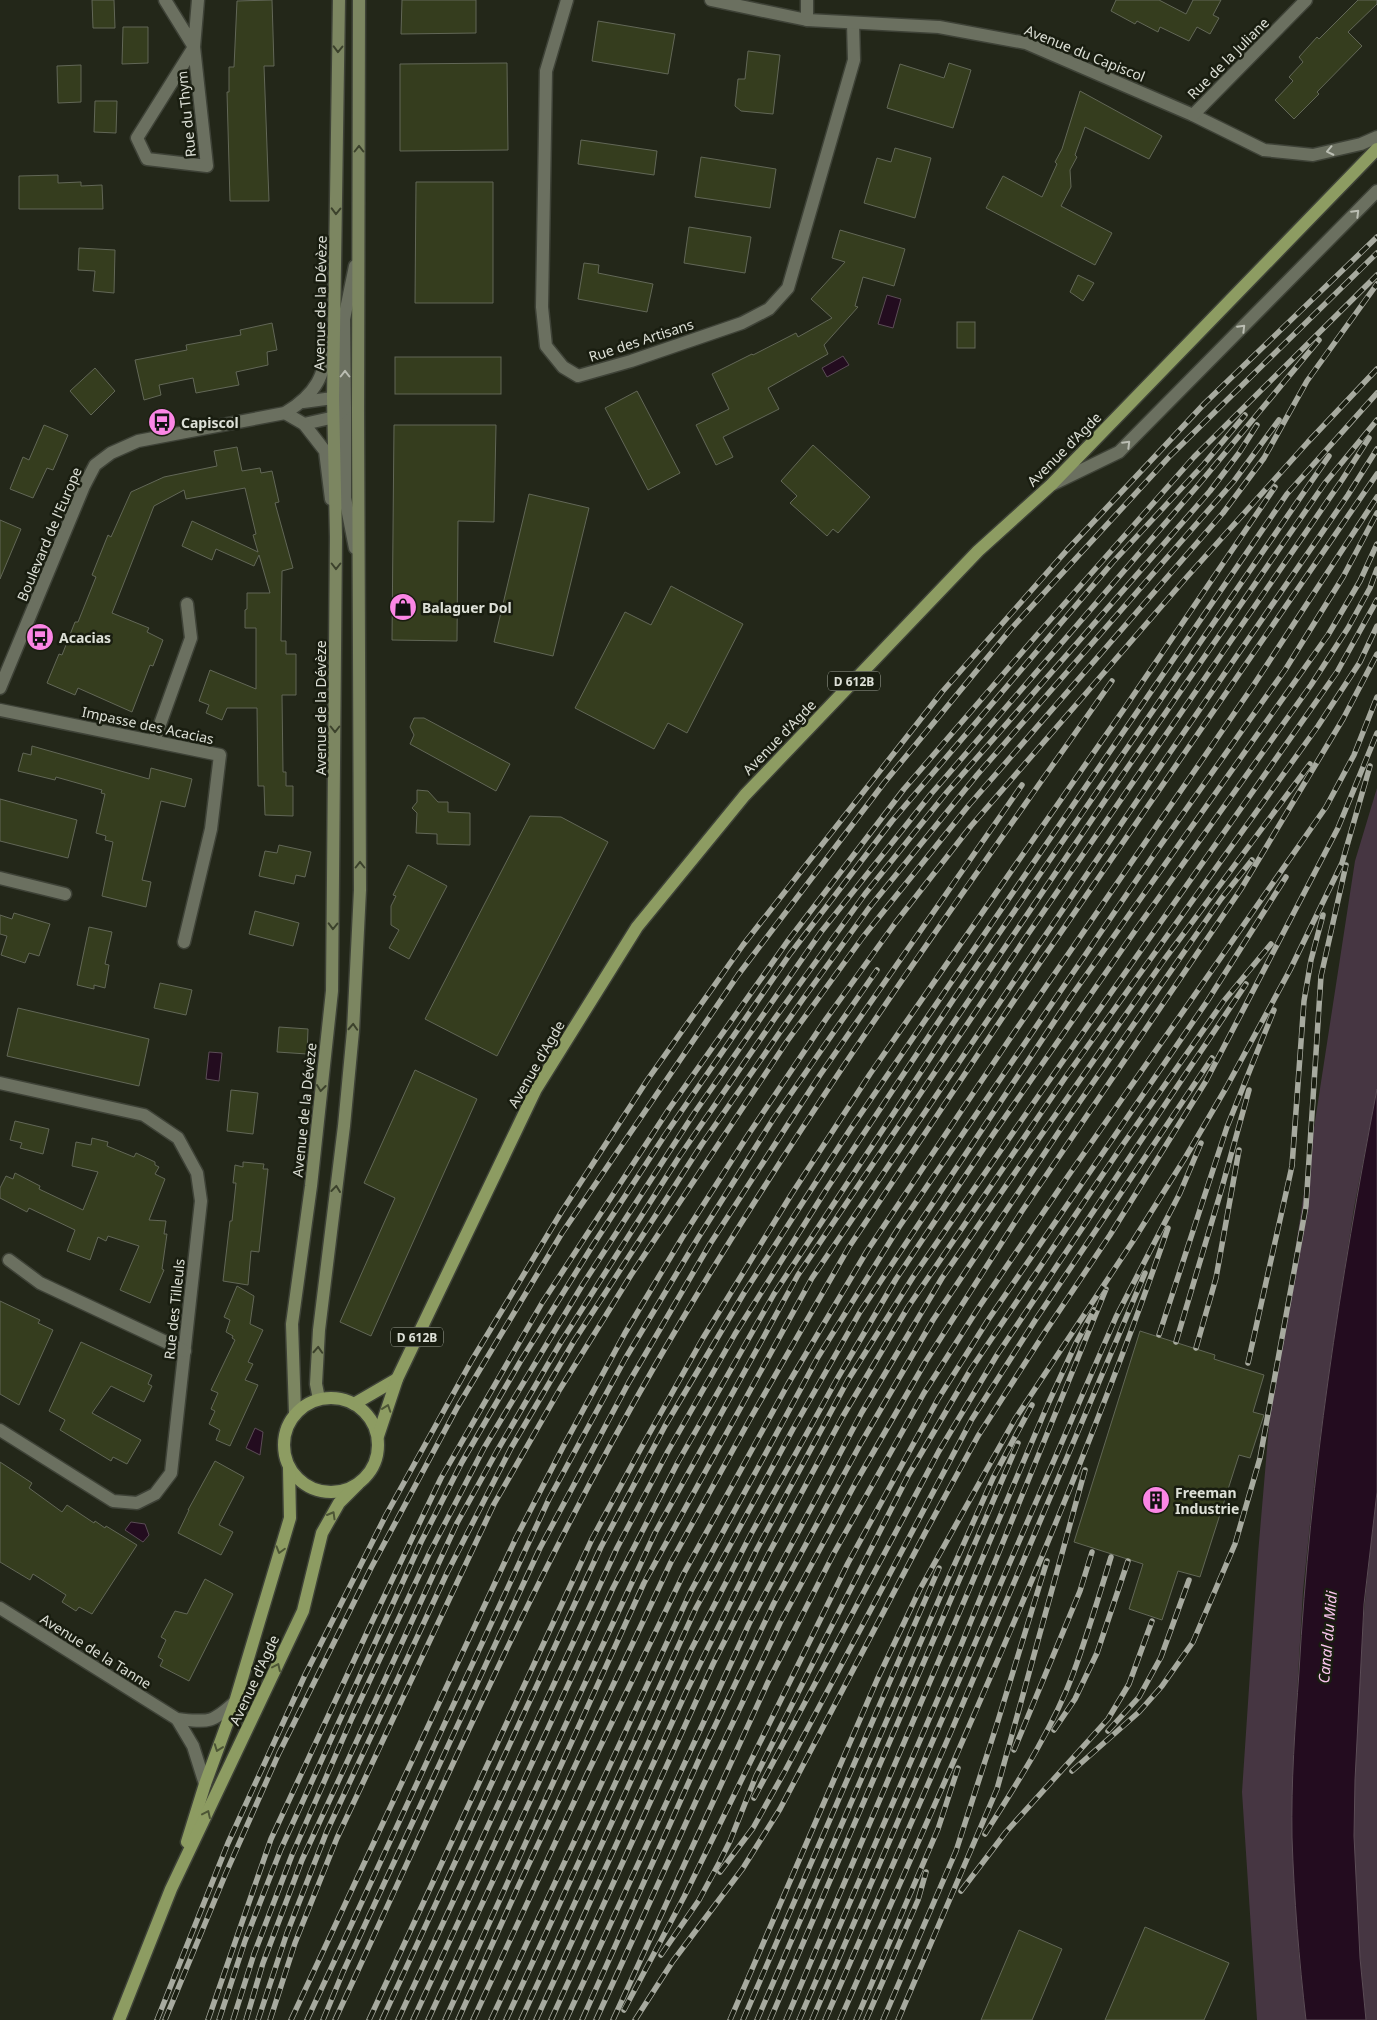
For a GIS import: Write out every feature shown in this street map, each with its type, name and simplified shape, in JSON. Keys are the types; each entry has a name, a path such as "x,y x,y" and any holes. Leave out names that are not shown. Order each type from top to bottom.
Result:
{"main road":[{"name":"Avenue de la Dévèze","path":"295,1413 292,1324 332,991 336,537 335,417 333,398 339,0"},
{"path":"319,1399 316,1384 319,1330 344,1126 354,1022 360,890 359,0"},
{"name":"Avenue d'Agde","path":"378,1436 397,1379 536,1088 637,927 745,795 978,551 1051,485 1377,149"},
{"path":"354,1404 397,1379"},
{"path":"331,1397 343,1399 354,1404 366,1412 378,1436 378,1450 375,1463 368,1475 358,1484 343,1491 328,1492 312,1489 299,1480 289,1468 284,1454 283,1439 287,1425 295,1413 306,1404 319,1399 331,1397"},
{"name":"Avenue d'Agde","path":"171,1889 205,1784 235,1702 290,1518 289,1468"},
{"name":"Avenue d'Agde","path":"119,2020 171,1889 302,1611 322,1534 339,1504 358,1484"}],"street":[{"name":"Rue du Thym","path":"165,0 194,47 207,166 147,159 137,138 194,47"},
{"path":"194,47 198,0"},
{"name":"Rue des Artisans","path":"567,0 546,71 542,307 546,346 563,367 578,376 742,323 769,309 788,288 854,60 853,22"},
{"name":"Avenue du Capiscol","path":"711,0 807,20 939,27 1026,42 1193,115 1264,150 1313,155 1361,144 1377,138"},
{"path":"807,0 807,20"},
{"name":"Rue de la Juliane","path":"1193,115 1306,0"},
{"path":"1051,485 1119,452 1377,191"},
{"path":"358,250 344,319 345,498 359,565"},
{"name":"Boulevard de l'Europe","path":"0,688 84,486 96,465 111,453 138,440 285,413 303,402 324,372 334,325"},
{"path":"333,398 345,408"},
{"name":"Boulevard de l'Europe","path":"303,402 333,398"},
{"path":"304,424 335,417 345,408"},
{"path":"285,413 304,424 324,451 336,537"},
{"path":"154,741 191,638 187,604"},
{"name":"Impasse des Acacias","path":"0,710 220,755 211,829 184,942"},
{"path":"0,878 65,894"},
{"name":"Rue des Tilleuls","path":"0,1083 144,1115 178,1138 197,1172 202,1201 171,1474 155,1494 137,1503 113,1501 0,1430"},
{"path":"9,1260 40,1283 184,1351"},
{"name":"Avenue de la Tanne","path":"0,1608 177,1719 213,1720 235,1702"},
{"name":"Avenue de la Tanne","path":"177,1719 193,1746 205,1784"}],"shaded area":[{"path":"1377,788 1377,1089 1354,1208 1315,1476 1303,1591 1293,1761 1292,1836 1299,1957 1306,2020 1257,2020 1242,1792 1258,1554 1270,1414 1355,861"},
{"path":"1377,1492 1377,2020 1366,2020 1356,1905 1354,1792 1360,1663"}],"water":[{"path":"887,295 901,299 893,328 878,324"},
{"path":"843,356 849,365 827,377 822,368"},
{"path":"209,1052 222,1053 219,1081 206,1079"},
{"name":"Canal du Midi","path":"1377,1089 1377,1492 1364,1604 1354,1836 1360,1958 1366,2020 1306,2020 1295,1906 1292,1816 1295,1734 1304,1599 1328,1379 1363,1161"},
{"path":"255,1428 263,1432 260,1455 246,1448"},
{"path":"131,1522 145,1524 149,1535 143,1542 125,1530"}],"building":[{"path":"92,0 114,0 115,28 93,28"},
{"path":"272,0 274,66 264,66 269,201 230,201 227,92 229,92 229,67 234,67 237,1"},
{"path":"402,0 476,0 476,33 401,34"},
{"path":"1116,0 1159,0 1186,14 1193,0 1221,0 1213,15 1219,18 1210,34 1197,27 1189,41 1160,27 1158,32 1137,21 1135,24 1111,11"},
{"path":"1358,0 1377,0 1377,4 1348,32 1362,46 1317,92 1319,94 1294,119 1275,100 1293,81 1289,77 1303,62 1299,57 1317,37 1319,39"},
{"path":"598,21 675,34 668,74 592,61"},
{"path":"123,27 148,27 148,63 122,64"},
{"path":"748,51 780,55 773,114 741,111 735,106 738,79 745,79"},
{"path":"507,63 508,150 400,151 400,64"},
{"path":"949,63 971,70 953,128 887,108 900,64 944,78"},
{"path":"81,65 81,102 58,103 57,66"},
{"path":"1080,91 1162,136 1149,159 1085,127 1075,155 1077,157 1070,170 1071,187 1061,206 1112,233 1095,265 986,208 1003,176 1042,197 1057,164 1055,162 1062,149"},
{"path":"95,101 117,101 116,133 94,132"},
{"path":"581,140 657,151 654,175 578,164"},
{"path":"895,148 931,158 915,218 864,203 877,158 891,162"},
{"path":"701,157 776,169 770,208 695,197"},
{"path":"58,175 58,183 81,182 81,186 102,185 103,209 19,209 19,176"},
{"path":"416,182 493,182 493,303 415,303"},
{"path":"689,227 751,237 745,273 684,263"},
{"path":"840,230 905,249 894,286 863,277 855,306 858,307 824,345 828,354 768,388 779,409 723,437 733,457 716,465 696,425 729,409 712,374 796,333 798,337 832,318 811,299 845,262 832,258"},
{"path":"79,248 115,250 114,293 93,291 95,271 78,270"},
{"path":"584,263 599,265 598,273 653,284 647,312 578,299"},
{"path":"1078,275 1094,283 1083,301 1070,292"},
{"path":"957,322 975,322 975,348 957,348"},
{"path":"272,323 277,350 267,352 268,365 236,372 239,385 196,393 193,378 159,385 161,395 144,400 135,360 187,350 186,345 241,335 240,330"},
{"path":"395,357 501,357 501,394 395,394"},
{"path":"95,368 115,391 91,415 70,391"},
{"path":"637,391 680,473 648,490 605,408"},
{"path":"44,425 68,435 53,470 47,468 33,498 10,489 23,457 29,460"},
{"path":"394,425 496,425 494,522 458,521 457,641 392,640"},
{"path":"813,445 870,497 838,533 833,529 827,536 790,503 797,496 781,481"},
{"path":"237,447 242,471 260,468 261,473 272,471 279,502 275,503 293,568 282,571 281,641 286,641 286,654 296,654 296,695 282,695 283,772 286,772 286,786 293,786 293,816 265,815 264,786 258,786 257,708 227,708 222,720 206,713 209,705 199,701 210,670 256,689 256,628 245,628 245,610 247,609 247,593 270,593 259,555 254,566 216,549 212,560 182,546 192,521 258,552 253,535 256,534 245,488 186,499 184,490 154,506 112,613 149,628 147,632 163,640 153,666 150,665 132,712 78,688 75,695 47,683 59,654 62,655 75,622 78,622 96,577 92,575 108,535 111,537 131,492 164,477 217,466 214,451"},
{"path":"529,494 589,508 553,656 494,642"},
{"path":"0,520 21,529 0,579"},
{"path":"671,586 743,624 687,733 668,723 654,749 575,708 625,612 651,625"},
{"path":"414,718 424,718 510,764 496,791 410,744 414,735 410,727"},
{"path":"32,746 149,779 151,768 192,779 185,807 161,801 142,880 151,882 146,907 102,896 113,842 105,840 106,836 96,833 105,794 101,793 102,790 56,777 55,780 18,771 23,753 31,755"},
{"path":"417,790 428,791 438,802 448,802 448,812 470,813 470,845 437,844 437,834 416,833 417,813 412,808 417,802"},
{"path":"0,799 77,820 68,858 0,841"},
{"path":"530,816 561,817 608,842 497,1056 425,1019"},
{"path":"279,845 311,852 305,877 296,875 294,884 259,876 265,851 277,853"},
{"path":"408,865 447,886 409,959 389,948 399,930 391,925 391,906 396,896 393,895"},
{"path":"255,911 299,923 293,946 249,934"},
{"path":"14,913 50,924 39,956 29,953 25,963 1,955 7,936 0,934 0,915 12,919"},
{"path":"89,927 112,932 105,964 109,965 105,988 94,985 94,989 77,985"},
{"path":"160,983 192,990 186,1015 154,1008"},
{"path":"18,1008 149,1039 139,1086 7,1056"},
{"path":"279,1027 308,1029 307,1054 277,1052"},
{"path":"415,1070 477,1099 371,1336 340,1322 395,1198 364,1183"},
{"path":"231,1090 258,1093 253,1134 227,1131"},
{"path":"15,1121 49,1129 43,1154 20,1148 22,1143 10,1140"},
{"path":"92,1138 108,1142 107,1146 134,1157 136,1153 155,1162 155,1165 159,1167 155,1174 165,1179 149,1220 166,1221 164,1234 167,1234 162,1269 164,1270 150,1303 120,1290 139,1246 108,1236 106,1241 98,1237 90,1260 67,1251 75,1230 29,1208 27,1212 0,1198 0,1188 6,1176 13,1179 15,1173 40,1186 39,1189 83,1210 98,1172 72,1166 76,1142 91,1145"},
{"path":"243,1162 264,1164 263,1169 268,1169 259,1252 251,1251 248,1285 223,1281 236,1183 233,1183 235,1165 243,1167"},
{"path":"237,1286 254,1296 250,1324 263,1330 248,1362 253,1364 245,1380 258,1385 230,1446 216,1440 220,1430 209,1424 215,1411 211,1409 218,1393 211,1390 235,1340 232,1338 233,1336 226,1332 230,1320 224,1317"},
{"path":"0,1301 40,1320 38,1323 53,1330 19,1405 0,1394"},
{"name":"Freeman Industrie","path":"1140,1331 1215,1355 1214,1359 1264,1375 1253,1412 1264,1415 1250,1458 1239,1455 1200,1577 1178,1571 1162,1620 1129,1609 1143,1564 1074,1542"},
{"path":"81,1342 152,1375 148,1384 152,1386 144,1402 111,1386 92,1413 141,1440 127,1464 113,1457 111,1461 60,1430 65,1420 49,1411"},
{"path":"215,1461 244,1477 219,1525 233,1532 221,1555 178,1533 188,1510"},
{"path":"0,1462 32,1483 29,1488 62,1512 67,1505 94,1523 95,1521 105,1528 106,1526 137,1545 92,1614 79,1607 76,1611 62,1602 66,1595 33,1574 30,1580 0,1562"},
{"path":"205,1579 233,1594 189,1681 160,1666 163,1660 158,1657 166,1640 161,1637 175,1611 187,1614"},
{"path":"1145,1927 1229,1963 1204,2020 1105,2020"},
{"path":"1019,1930 1062,1949 1032,2020 981,2020"}],"railway":[{"path":"157,2020 228,1843 305,1675 386,1515 472,1360 562,1211 648,1079 743,945 942,692 1067,550 1205,403 1377,237"},
{"path":"165,2020 226,1873 279,1753 371,1568 458,1406 562,1233 738,975 884,783 1011,629 1170,456 1377,253"},
{"path":"208,2020 271,1839 441,1478 542,1303 669,1109 787,942 904,789 1194,457 1377,275"},
{"path":"270,2020 295,1943 337,1838 494,1504 560,1389 631,1275 788,1040 863,937 969,805 1223,513 1264,458 1307,381 1377,284"},
{"path":"233,2020 254,1954 292,1855 352,1718 429,1554 484,1448 583,1284 695,1112 821,932 931,794 1200,483 1319,340"},
{"path":"291,2020 516,1538 625,1333 682,1238 748,1135 826,1019 896,922 971,826 1186,578 1308,442 1377,369"},
{"path":"382,2020 601,1547 665,1426 744,1293 851,1128 1287,494 1377,393"},
{"path":"219,2020 245,1941 281,1849 421,1542 462,1462 520,1362 593,1245 665,1135 790,954 892,821 1113,562 1204,464 1245,415"},
{"path":"258,2020 287,1933 327,1831 447,1573 511,1448 574,1341 702,1144 869,908 977,775 1234,481 1279,420"},
{"path":"413,2020 613,1588 678,1462 774,1294 952,1025 1112,790 1325,483 1377,420"},
{"path":"246,2020 263,1963 302,1860 457,1523 561,1342 679,1157 775,1018 865,894 947,792 1210,491 1239,453 1257,425"},
{"path":"428,2020 655,1533 798,1275 1028,934 1342,480 1369,438"},
{"path":"445,2020 644,1583 812,1278 1162,764 1348,495 1377,449"},
{"path":"398,2020 617,1548 668,1451 735,1334 826,1190 955,997 1329,456"},
{"path":"458,2020 518,1887 671,1562 750,1419 849,1247 1017,996 1377,474"},
{"path":"369,2020 592,1539 703,1338 791,1195 870,1074 1124,709 1275,487"},
{"path":"473,2020 587,1774 684,1573 788,1384 867,1251 1009,1040 1253,686 1377,497"},
{"path":"491,2020 691,1591 818,1357 899,1227 1155,853 1285,670 1343,577 1377,513"},
{"path":"506,2020 696,1608 793,1429 860,1312 1072,995 1328,635 1360,581 1377,544"},
{"path":"521,2020 691,1650 751,1534 837,1379 896,1279 994,1133 1137,928 1311,685 1348,628 1370,588 1377,569"},
{"path":"536,2020 686,1692 757,1549 848,1380 913,1277 1337,672 1377,600"},
{"path":"551,2020 713,1664 769,1553 843,1416 908,1307 1067,1075 1318,726 1360,662 1377,626"},
{"path":"596,2020 780,1623 856,1482 926,1361 1022,1211 1241,889 1343,719 1377,654"},
{"path":"335,2020 526,1609 609,1448 653,1369 706,1280 817,1106 933,935 1112,681"},
{"path":"613,2020 768,1682 834,1553 924,1393 979,1307 1066,1179 1326,807 1354,755 1377,697"},
{"path":"635,2020 673,1961 743,1868 780,1809 978,1436 1110,1235 1206,1081 1338,828 1377,733"},
{"path":"566,2020 749,1624 862,1412 942,1278 1164,960 1310,764"},
{"path":"730,2020 877,1680 920,1589 1015,1419 1133,1241 1226,1088 1290,970 1342,863 1370,766"},
{"path":"323,2020 343,1972 540,1548 629,1382 710,1244 820,1075 1022,785"},
{"path":"582,2020 701,1755 774,1603 861,1443 933,1320 1060,1130 1221,899 1252,860"},
{"path":"1072,1771 1139,1712 1162,1686 1193,1642 1235,1544 1260,1458 1306,1206 1321,976 1346,865"},
{"path":"624,2010 684,1897 848,1563 938,1399 988,1320 1208,1000 1286,877"},
{"path":"1248,1363 1292,1166 1304,1001 1311,960 1323,915"},
{"path":"661,1955 699,1900 719,1863 730,1841 756,1776 909,1474 971,1369 1124,1143 1223,1002 1271,944"},
{"path":"307,2020 549,1499 625,1359 698,1238 774,1118 877,970"},
{"path":"754,1798 939,1451 997,1355 1246,984"},
{"path":"1159,1335 1227,1127 1274,1010"},
{"path":"720,1872 753,1828 785,1771 972,1419 1036,1319 1212,1058"},
{"path":"1176,1342 1249,1090"},
{"path":"812,2020 1116,1317 1180,1193 1201,1143"},
{"path":"1196,1348 1216,1278 1239,1150"},
{"path":"840,2020 1053,1529 1094,1429 1168,1228"},
{"path":"825,2020 950,1734 1145,1273"},
{"path":"799,2020 962,1643 1106,1289"},
{"path":"786,2020 1048,1404 1076,1343 1094,1310"},
{"path":"757,2020 993,1478 1032,1405"},
{"path":"770,2020 1018,1443"},
{"path":"898,2020 997,1789 1085,1470"},
{"path":"1014,1750 1080,1591 1092,1552"},
{"path":"985,1834 1033,1756 1065,1695 1111,1557"},
{"path":"883,2020 956,1851 1047,1561"},
{"path":"1054,1730 1075,1699 1097,1653 1128,1561"},
{"path":"743,2020 939,1568"},
{"path":"1108,1731 1139,1697 1161,1657 1189,1580"},
{"path":"961,1891 1006,1832 1108,1719 1129,1684 1152,1621"},
{"path":"856,2020 938,1829 958,1768"},
{"path":"866,2020 918,1900 926,1872"}],"place":[{"name":"Capiscol","path":"162,422"},
{"name":"Balaguer Dol","path":"403,607"},
{"name":"Acacias","path":"40,637"},
{"name":"Freeman Industrie","path":"1156,1500"}]}
